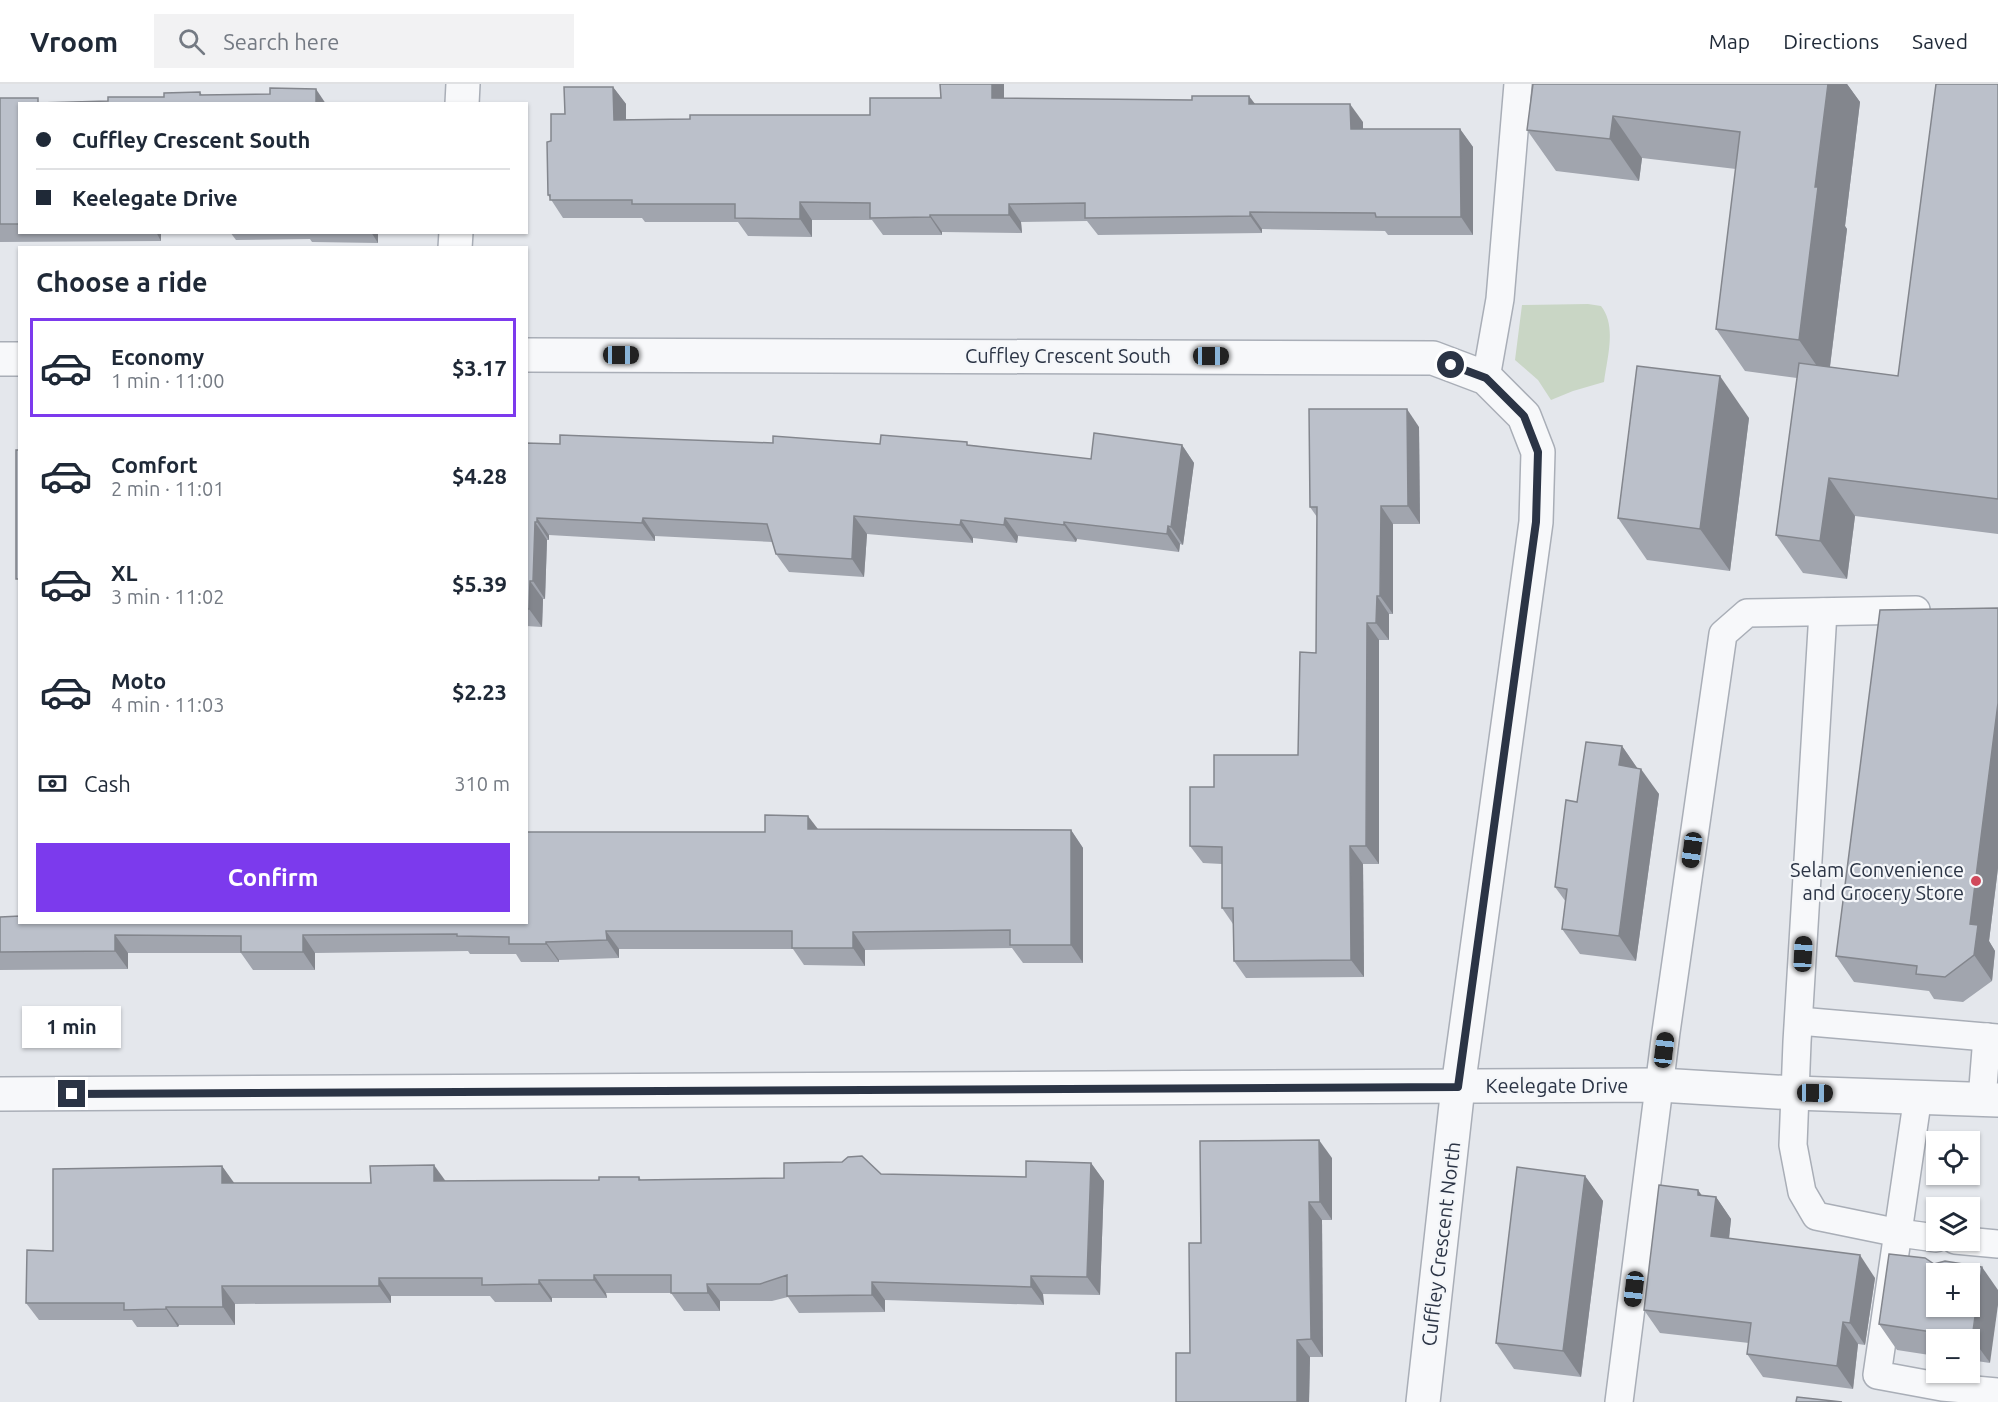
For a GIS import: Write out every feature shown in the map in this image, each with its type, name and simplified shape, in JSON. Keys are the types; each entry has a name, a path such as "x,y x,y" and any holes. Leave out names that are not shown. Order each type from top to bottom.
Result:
{"street":[{"path":"462,84 462,102"},
{"name":"Cuffley Crescent South","path":"528,355 1433,358 1486,378 1524,416 1538,452 1536,522 1458,1087"},
{"path":"0,359 18,358"},
{"name":"Keelegate Drive","path":"0,1094 1660,1085 1794,1093 1990,1100"},
{"name":"Cuffley Crescent North","path":"1423,1402 1458,1087"}],"lane":[{"path":"1486,378 1500,299 1518,84"},
{"path":"1619,1402 1660,1085 1723,634 1747,613 1940,610"},
{"path":"1823,612 1798,1021 1793,1145 1802,1192 1816,1216 1926,1237"},
{"path":"1798,1021 1993,1037 1990,1100"},
{"path":"1918,1096 1877,1376 1926,1379"},
{"path":"1980,1246 1998,1244"},
{"path":"1957,1383 1998,1392"}],"green space":[{"path":"1588,304 1601,306 1609,323 1610,342 1604,382 1551,400 1538,380 1515,360 1522,305"}],"building":[{"path":"940,84 992,84 992,98 1192,100 1192,96 1249,96 1249,104 1350,104 1351,129 1460,129 1461,217 1376,217 1375,213 1250,212 1250,216 1085,218 1085,203 1009,204 1009,215 870,218 870,203 800,202 800,219 735,218 735,204 632,204 632,200 550,200 550,195 548,195 547,142 551,141 551,114 565,114 564,87 613,87 614,120 690,119 690,115 870,115 870,98 941,98"},
{"path":"1533,84 1828,84 1799,340 1716,329 1740,132 1613,116 1610,139 1527,130"},
{"path":"1936,84 1998,84 1998,499 1829,478 1820,541 1776,535 1799,363 1898,376"},
{"path":"270,88 316,89 316,102 73,102 108,101 108,97 164,97 164,93 270,94"},
{"path":"0,98 38,98 38,102 18,102 18,224 0,224"},
{"path":"1637,366 1720,376 1700,529 1618,518"},
{"path":"1309,409 1407,409 1408,506 1381,506 1380,596 1377,596 1376,623 1367,623 1366,846 1350,846 1351,960 1234,961 1233,908 1222,908 1222,847 1190,846 1190,787 1214,787 1214,755 1298,755 1300,652 1316,653 1317,507 1310,507"},
{"path":"1094,433 1182,445 1171,527 1168,526 1167,534 1064,522 1064,525 1005,518 1004,525 961,520 960,525 854,516 852,559 776,554 767,524 643,518 642,523 537,518 533,581 530,581 528,609 528,443 560,444 560,435 773,443 773,436 880,444 881,435 967,442 967,445 1091,459"},
{"path":"16,450 18,450 18,579 16,579"},
{"path":"1998,608 1998,703 1970,924 1978,925 1974,955 1945,977 1916,974 1917,966 1836,956 1880,610"},
{"path":"1586,742 1622,746 1619,765 1641,769 1619,936 1562,929 1567,889 1555,887 1566,800 1577,802"},
{"path":"765,815 808,816 808,829 1071,830 1071,945 1010,945 1010,930 853,932 853,948 792,948 792,931 606,931 607,940 546,942 546,944 509,944 509,937 457,936 457,934 303,935 303,952 241,952 241,936 115,935 115,951 0,952 0,917 18,916 18,924 528,924 528,832 765,832"},
{"path":"1319,1140 1320,1202 1309,1202 1311,1339 1297,1340 1297,1402 1176,1402 1176,1353 1190,1353 1189,1243 1201,1243 1200,1141"},
{"path":"862,1156 881,1174 1026,1177 1026,1161 1091,1163 1087,1277 1031,1276 1031,1287 872,1282 872,1295 787,1296 787,1275 760,1284 707,1284 708,1293 671,1293 671,1275 594,1275 594,1280 539,1280 539,1284 482,1285 482,1278 379,1278 379,1286 222,1286 223,1307 124,1310 124,1303 26,1303 27,1250 53,1251 53,1169 222,1166 222,1183 371,1183 370,1166 434,1165 434,1181 599,1180 599,1177 639,1177 639,1180 784,1178 784,1163 842,1162 848,1157"},
{"path":"1517,1167 1585,1176 1563,1351 1496,1343"},
{"path":"1659,1185 1698,1190 1698,1195 1716,1197 1711,1236 1860,1255 1850,1323 1843,1322 1837,1366 1747,1354 1751,1323 1644,1310"},
{"path":"1889,1254 1925,1258 1932,1263 1926,1263 1926,1317 1975,1317 1973,1329 1926,1329 1926,1331 1879,1324"},
{"path":"1797,1397 1842,1402 1796,1402"}],"place":[{"name":"Selam Convenience and Grocery Store","path":"1976,881"}],"route":[{"path":"72,1094 1458,1087 1536,522 1538,452 1524,416 1486,378 1451,365"}]}
